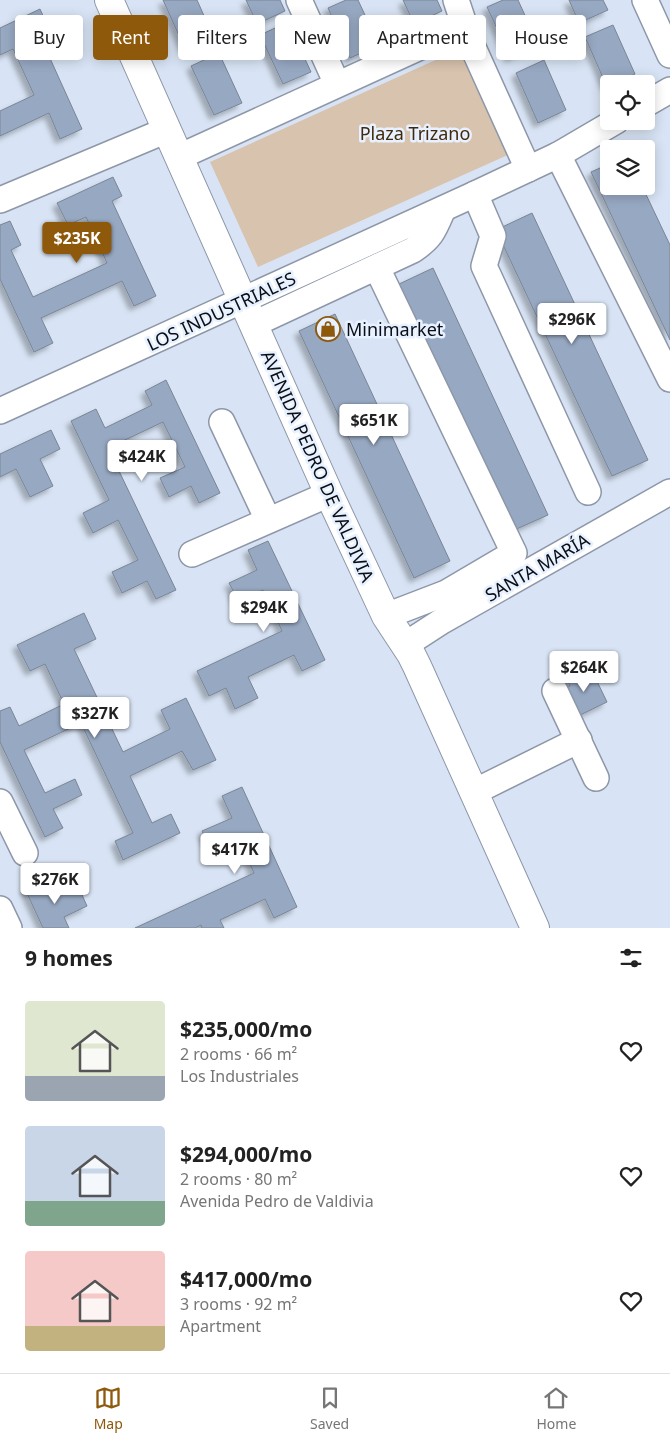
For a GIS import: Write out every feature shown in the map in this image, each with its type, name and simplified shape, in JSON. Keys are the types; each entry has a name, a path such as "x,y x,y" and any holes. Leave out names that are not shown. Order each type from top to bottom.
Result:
{"main road":[{"name":"AVENIDA PEDRO DE VALDIVIA","path":"109,0 329,494 386,616 417,666 535,928"}],"street":[{"path":"299,0 337,84"},
{"path":"456,0 461,15"},
{"path":"645,0 670,55"},
{"path":"179,157 389,60"},
{"path":"478,60 528,169"},
{"path":"655,99 670,90"},
{"path":"0,200 166,130"},
{"name":"LOS INDUSTRIALES","path":"248,312 443,209 558,155 601,130"},
{"path":"558,155 670,380"},
{"path":"475,194 493,236 484,266 588,492"},
{"name":"LOS INDUSTRIALES","path":"0,411 248,312 377,268 423,243 433,232 443,209"},
{"path":"377,268 514,553 446,592 386,616"},
{"path":"222,422 268,520"},
{"name":"SANTA MARÍA","path":"405,645 442,621 670,492"},
{"path":"192,554 329,494"},
{"path":"555,691 596,778"},
{"path":"474,792 579,740"},
{"path":"0,802 26,852"},
{"path":"0,909 9,928"}],"green space":[{"name":"Plaza Trizano","path":"435,60 467,60 510,154 258,267 210,162"}],"building":[{"path":"163,0 197,0 204,15 178,15 178,33"},
{"path":"246,0 280,0 285,11 265,20 265,15 253,15"},
{"path":"346,0 358,0 365,15 359,15 359,54 350,58 349,56 349,15 331,15 328,8"},
{"path":"403,0 437,0 442,11 433,15 410,15"},
{"path":"503,0 518,0 525,15 496,15 496,27 487,7"},
{"path":"569,0 603,0 608,10 586,20 586,15 576,15"},
{"path":"40,9 43,15 27,15"},
{"path":"15,21 15,53 13,49 0,55 0,28"},
{"path":"613,25 635,74 602,75 586,37"},
{"path":"275,28 275,60 305,60 311,72 283,84 265,46 265,33"},
{"path":"18,60 51,60 82,129 60,139 49,113 0,136 0,111 34,95"},
{"path":"204,60 222,60 242,103 214,115 191,66"},
{"path":"544,60 566,110 538,123 516,73"},
{"path":"600,168 600,191 591,172"},
{"path":"113,177 122,196 112,201 156,296 134,306 122,281 41,318 53,343 34,352 0,279 0,225 10,221 21,245 11,250 33,297 107,263 86,217 68,225 57,203"},
{"path":"602,195 646,195 670,245 670,340"},
{"path":"532,213 648,460 612,476 496,230"},
{"path":"433,268 548,515 512,531 397,285"},
{"path":"335,314 450,561 414,578 299,331"},
{"path":"166,380 220,493 199,503 191,486 169,497 160,478 185,467 163,422 108,448 176,590 156,599 147,581 122,593 112,572 138,560 118,520 93,533 83,513 109,500 71,421 96,409 105,428 152,405 145,391"},
{"path":"51,430 60,449 40,459 53,486 30,497 16,469 0,477 0,454"},
{"path":"268,541 325,660 302,671 294,655 248,677 258,698 235,709 226,688 209,696 197,671 282,631 263,590 239,602 229,583 257,570 248,550"},
{"path":"84,613 96,639 74,649 123,752 170,729 161,710 186,698 216,760 193,770 182,751 130,776 152,823 171,814 180,833 123,860 115,841 133,833 81,723 24,750 45,793 75,779 82,795 53,809 63,828 45,837 0,742 0,711 10,707 19,726 64,704 45,664 30,671 17,645"},
{"path":"582,670 586,678 594,675 607,702 576,717 563,690 570,686 566,678"},
{"path":"242,787 297,907 274,918 265,899 220,920 224,928 202,928 201,925 195,928 135,928 254,873 238,838 211,851 202,831 232,818 222,796"},
{"path":"43,880 52,898 78,886 87,906 64,917 69,928 43,928 25,889"}],"place":[{"name":"Minimarket","path":"328,329"}]}
